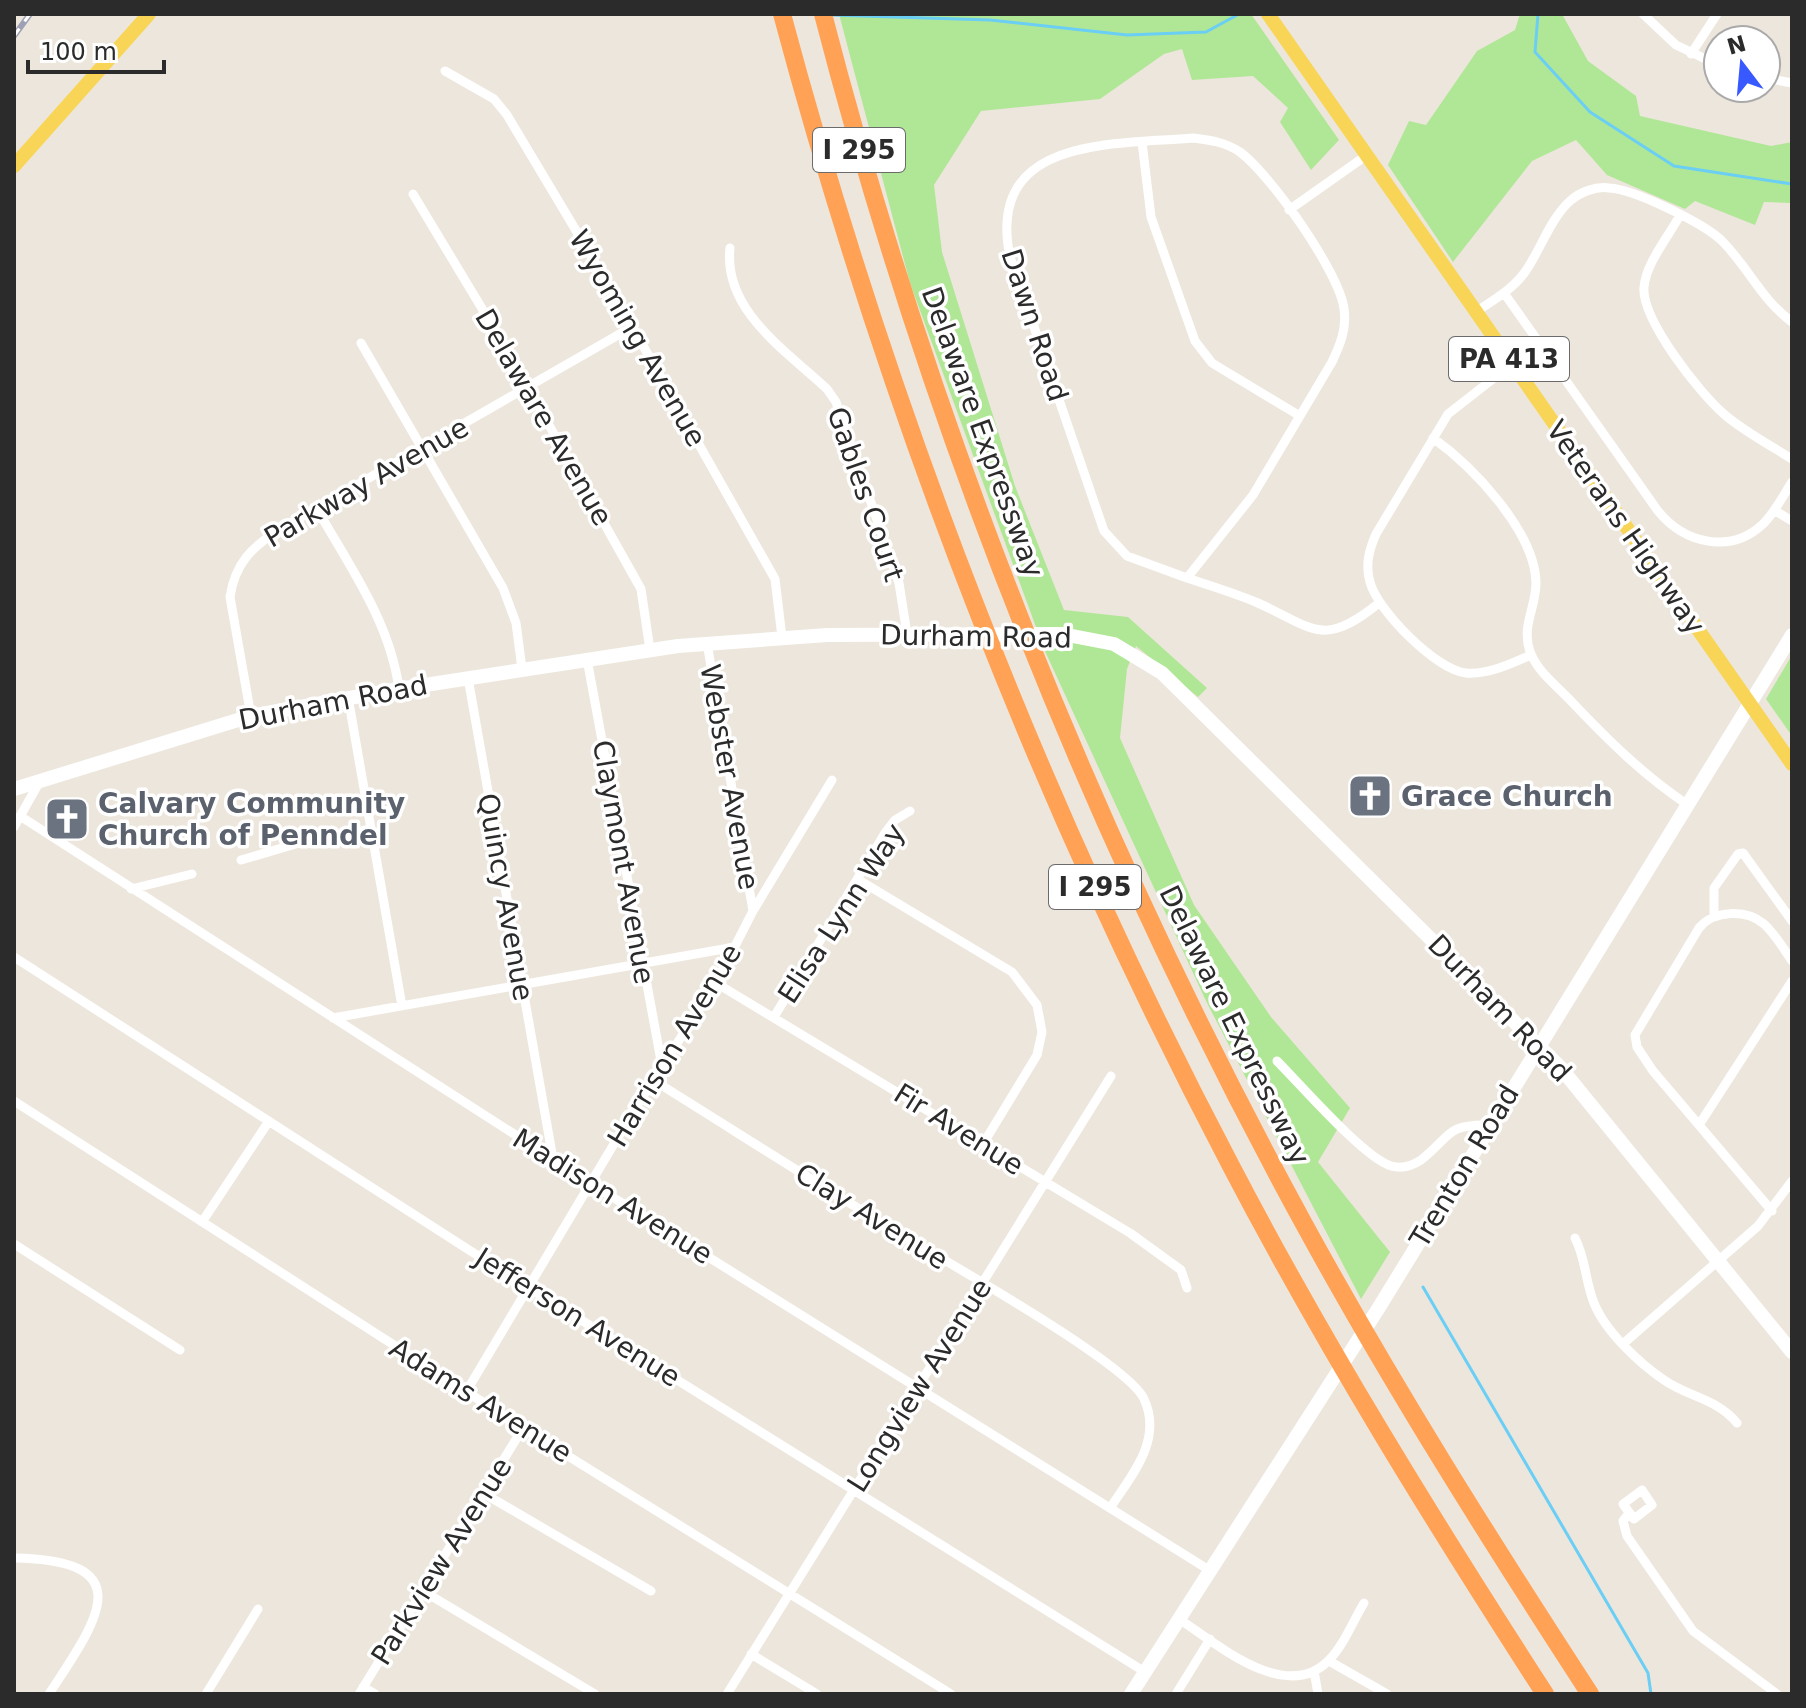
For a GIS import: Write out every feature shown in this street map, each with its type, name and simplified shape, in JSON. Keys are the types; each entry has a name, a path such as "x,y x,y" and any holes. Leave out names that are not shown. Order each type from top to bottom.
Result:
{"highway":[{"name":"I 295","path":"783,16 844,227 911,430 1014,702 1106,913 1204,1115 1290,1275 1395,1456 1545,1694"},
{"name":"Delaware Expressway","path":"827,22 835,62 886,237 957,450 1055,704 1148,916 1256,1134 1321,1254 1448,1472 1590,1694"}],"main road":[{"path":"14,166 149,14"},
{"name":"Veterans Highway","path":"1268,14 1792,764"},
{"name":"Durham Road","path":"14,789 251,716 348,697 650,650 782,637 907,634 1048,634 1082,636 1114,644 1162,673 1539,1045 1587,1099 1792,1352"},
{"name":"Trenton Road","path":"1131,1694 1378,1309 1488,1125 1792,635"}],"street":[{"path":"1643,14 1665,36 1702,58"},
{"path":"1691,54 1717,14"},
{"name":"Wyoming Avenue","path":"445,71 501,107 632,327 775,579 782,637"},
{"name":"Dawn Road","path":"1187,578 1253,495 1341,343 1345,313 1334,276 1289,210 1252,162 1225,143 1193,138 1072,149 1042,162 1016,192 1008,213 1006,238 1104,531 1127,556 1187,578 1260,604 1313,631 1353,622 1379,603"},
{"path":"1142,142 1151,217 1195,341 1220,369 1300,416"},
{"path":"1289,210 1367,155"},
{"path":"1476,312 1504,293 1525,272 1565,205 1590,190 1621,189 1706,228 1726,245 1769,303 1792,322"},
{"name":"Delaware Avenue","path":"413,194 528,388 641,589 650,650"},
{"path":"1680,215 1645,279 1644,295 1649,315 1708,400 1733,422 1792,459"},
{"name":"Gables Court","path":"730,248 732,279 757,325 827,389 836,402 899,583 907,634"},
{"path":"1504,293 1658,511 1675,530 1707,542 1732,541 1758,529 1792,482"},
{"name":"Parkway Avenue","path":"251,716 231,606 233,577 240,563 262,541 632,327"},
{"path":"361,343 503,588 518,632 522,669"},
{"path":"1512,364 1456,405 1433,438 1369,549 1368,573 1379,603 1435,659 1459,672 1489,671 1531,655"},
{"path":"1433,438 1468,465 1484,483 1532,556 1535,592 1527,625 1531,655 1539,669 1630,762 1688,805"},
{"path":"317,509 384,629 394,657 399,689"},
{"path":"1774,510 1792,521"},
{"name":"Webster Avenue","path":"707,643 753,911"},
{"name":"Claymont Avenue","path":"587,659 662,1066"},
{"name":"Quincy Avenue","path":"468,678 553,1159"},
{"path":"348,697 402,1006"},
{"path":"14,827 40,780"},
{"name":"Harrison Avenue","path":"466,1392 590,1183 716,983 753,911 832,780"},
{"name":"Elisa Lynn Way","path":"774,1017 895,820 910,811"},
{"name":"Madison Avenue","path":"20,816 590,1183 1209,1570"},
{"path":"241,860 299,843 371,829"},
{"path":"1714,915 1714,888 1738,854 1743,853 1792,921"},
{"path":"131,889 192,874"},
{"path":"859,880 1012,972 1037,1005 1042,1032 1037,1055 983,1144"},
{"path":"1772,1211 1644,1058 1635,1035 1699,928 1714,915 1728,913 1759,920 1792,961"},
{"path":"333,1018 735,947"},
{"name":"Jefferson Avenue","path":"14,957 529,1288 1145,1672"},
{"path":"1699,1125 1792,981"},
{"name":"Fir Avenue","path":"716,983 1162,1255 1181,1270 1187,1288"},
{"path":"1277,1061 1369,1152 1390,1166 1404,1167 1418,1162 1453,1129 1488,1125"},
{"name":"Longview Avenue","path":"727,1694 1111,1076"},
{"name":"Clay Avenue","path":"653,1080 1121,1372 1144,1397 1150,1421 1149,1439 1135,1470 1110,1508"},
{"name":"Adams Avenue","path":"14,1101 466,1392 951,1694"},
{"path":"202,1222 269,1121"},
{"path":"1624,1343 1772,1211 1792,1181"},
{"path":"1575,1238 1585,1261 1595,1306 1624,1343 1661,1378 1716,1405 1737,1423"},
{"path":"14,1244 180,1350"},
{"name":"Parkview Avenue","path":"361,1690 523,1428"},
{"path":"483,1493 651,1591"},
{"path":"1629,1513 1623,1521 1627,1536 1683,1620 1706,1643 1777,1694"},
{"path":"14,1558 71,1563 87,1574 97,1589 98,1613 49,1694"},
{"path":"423,1591 595,1694"},
{"path":"1179,1619 1273,1676 1314,1671 1329,1661 1364,1603"},
{"path":"206,1694 258,1609"},
{"path":"1176,1694 1210,1639"},
{"path":"751,1654 817,1694"},
{"path":"1329,1661 1387,1694"},
{"path":"1314,1671 1318,1694"},
{"path":"361,1690 375,1694"}],"green space":[{"path":"839,14 1251,14 1339,140 1311,170 1280,122 1288,108 1253,76 1192,80 1182,49 1164,54 1100,99 981,111 934,185 942,252 1015,486 1064,610 1128,617 1207,688 1198,697 1136,646 1127,669 1120,738 1194,905 1271,1017 1350,1108 1318,1162 1390,1252 1361,1299 1206,1001 1044,649 910,283"},
{"path":"1520,14 1562,14 1588,61 1636,96 1640,116 1771,146 1792,142 1792,203 1764,202 1755,225 1695,201 1685,209 1607,175 1576,140 1532,161 1453,262 1388,165 1409,121 1426,125 1477,51 1515,30"},
{"path":"1792,655 1792,736 1766,699"}],"waterway":[{"path":"831,15 990,20 1127,35 1206,32 1239,14"},
{"path":"1538,14 1535,52 1590,112 1674,166 1792,184"},
{"path":"1423,1287 1648,1673 1651,1694"}],"railway":[{"path":"14,36 30,14"}],"place":[{"name":"Grace Church","path":"1370,796"},
{"name":"Calvary Community Church of Penndel","path":"67,819"}]}
